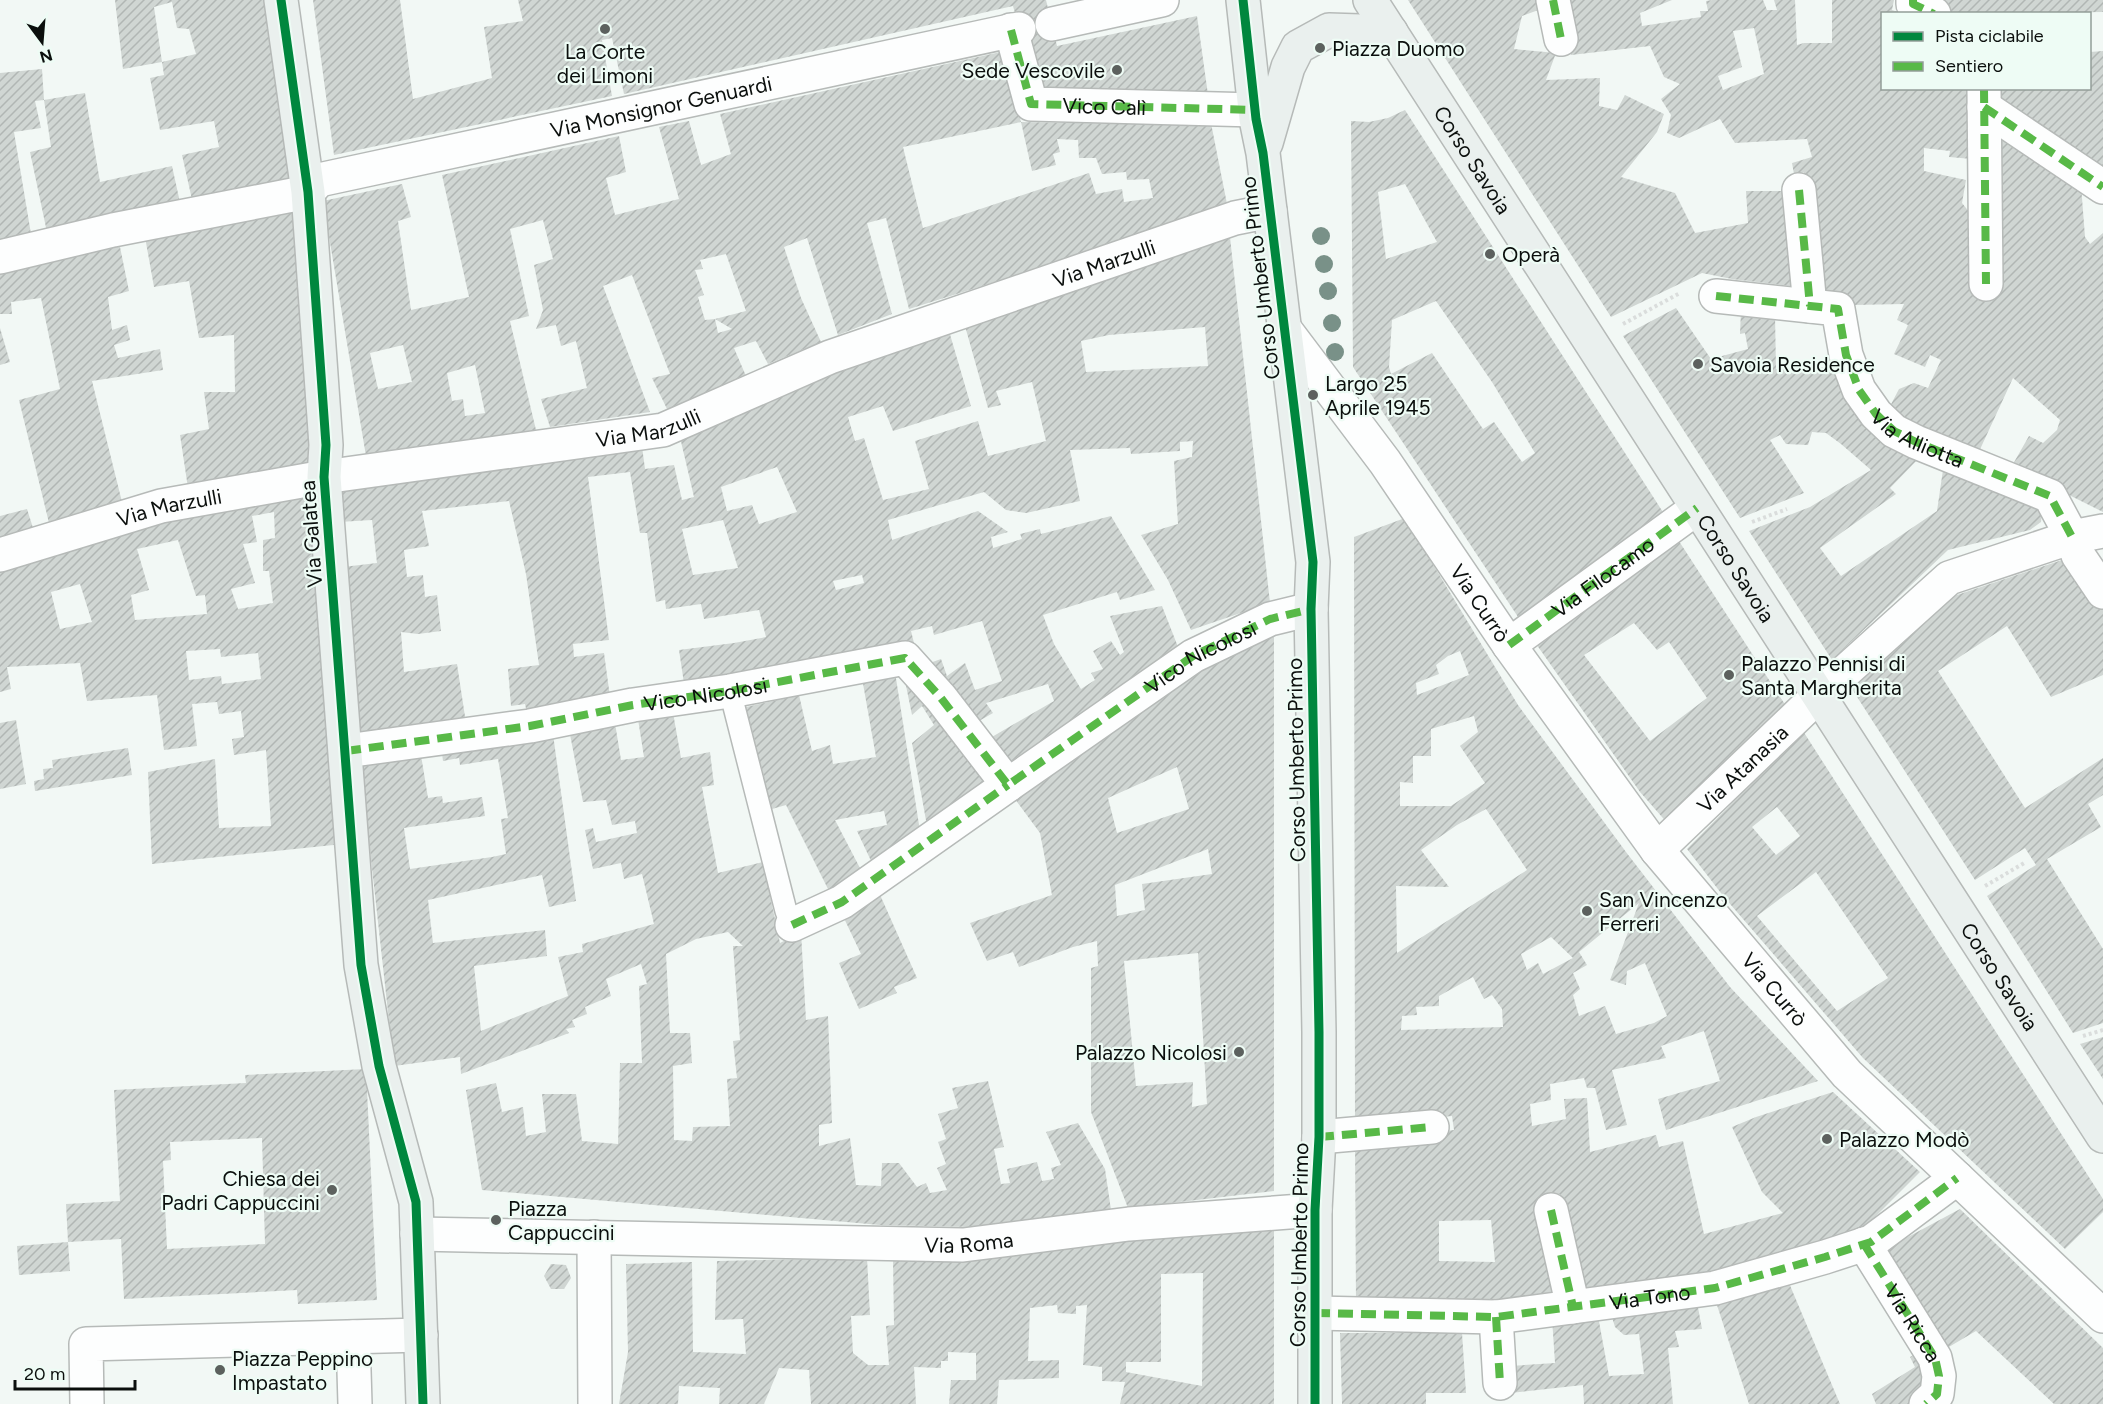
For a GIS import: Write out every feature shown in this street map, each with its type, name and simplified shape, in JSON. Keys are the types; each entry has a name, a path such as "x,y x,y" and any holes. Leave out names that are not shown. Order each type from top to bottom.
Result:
{"street":[{"name":"Via Galatea","path":"281,0 308,192 326,445 324,477 361,965 379,1066 416,1202 423,1404"},
{"path":"1052,24 1162,0"},
{"name":"Corso Umberto Primo","path":"1243,0 1313,562 1311,609 1319,1137 1315,1210 1315,1404"},
{"path":"1553,0 1561,39"},
{"path":"1913,0 1913,4 1930,12"},
{"name":"Corso Savoia","path":"1367,2 1390,32 2103,1136"},
{"name":"Via Monsignor Genuardi","path":"308,192 319,180 1015,30"},
{"name":"Vico Calì","path":"1015,30 1031,104 1256,115"},
{"path":"1263,153 1288,67 1298,47 1329,30 1390,32"},
{"path":"1984,98 2103,187"},
{"path":"1984,98 1986,284"},
{"path":"1799,190 1810,306"},
{"path":"0,257 113,230 308,192"},
{"name":"Via Marzulli","path":"0,555 161,506 324,477 663,430 830,357 1235,218 1270,211"},
{"name":"Via Alliotta","path":"1716,296 1838,309 1846,355 1859,390 1875,414 1893,430 2050,496 2087,534"},
{"name":"Via Currò","path":"1284,328 1385,462 1509,645 1657,850 1846,1074 2042,1257 2099,1306"},
{"name":"Via Filocamo","path":"1509,645 1697,508"},
{"path":"2087,534 2078,555 2103,592"},
{"name":"Via Atanasia","path":"1657,850 1818,696 1949,578 2087,534"},
{"name":"Vico Nicolosi","path":"792,925 842,902 1193,656 1270,619 1311,609"},
{"name":"Vico Nicolosi","path":"346,751 530,726 633,705 730,691 905,658 941,698 1008,785"},
{"path":"1319,1137 1432,1127"},
{"name":"Via Tono","path":"1315,1313 1496,1317 1715,1288 1871,1242 1957,1178"},
{"name":"Via Roma","path":"417,1234 963,1245 1129,1224 1315,1210"},
{"path":"1551,1210 1573,1307"},
{"path":"595,1404 608,1237"},
{"name":"Via Ricca","path":"1864,1244 1935,1358 1939,1376 1937,1394 1926,1404"},
{"path":"1496,1317 1500,1383"},
{"path":"87,1404 86,1344 421,1335"},
{"path":"353,1337 355,1404"}],"lane":[{"path":"730,691 786,911 792,925"}],"path":[{"path":"1591,342 1681,292 1716,296"},
{"path":"1953,905 2026,862"}],"building":[{"path":"115,0 266,0 293,182 193,204 182,155 219,147 214,121 160,130 150,78 164,75 162,62 123,69","holes":["172,2 177,28 189,29 196,54 162,62 154,7"]},
{"path":"313,0 400,0 413,99 492,78 484,27 523,21 518,0 1046,0 1057,46 1197,16 1209,102 1037,94 1013,6 624,94 612,38 602,40 612,96 334,155"},
{"path":"1408,0 1542,0 1544,8 1522,16 1514,49 1556,53 1546,80 1600,78 1599,106 1617,110 1625,95 1664,114 1657,132 1621,177 1675,193 1695,233 1748,223 1746,191 1792,191 1799,287 1702,273 1611,317"},
{"path":"1562,0 1672,0 1640,13 1642,26 1701,17 1700,11 1708,11 1706,1 1763,0 1767,10 1777,10 1774,0 1795,0 1797,45 1832,43 1832,0 1894,0 1892,10 1898,12 1881,12 1881,90 1975,90 1972,159 1949,157 1950,151 1924,148 1924,171 1966,180 1962,203 1974,218 1977,297 1995,298 1992,121 2081,185 2085,237 2090,244 2103,233 2103,512 2067,494 2009,471 2029,436 2043,443 2057,430 2060,420 2013,378 1976,458 1887,412 1899,389 1914,383 1928,388 1941,360 1930,355 1925,367 1894,354 1908,325 1897,320 1904,304 1854,305 1838,293 1821,293 1804,172 1794,174 1792,163 1812,157 1807,139 1735,143 1720,119 1679,138 1667,133 1671,115 1661,99 1680,84 1664,77 1650,46 1571,55","holes":["1754,28 1764,74 1723,90 1718,76 1742,67 1733,31"]},
{"path":"1921,0 2103,0 2103,12 1946,12"},
{"path":"1005,51 1021,122 1132,124 1132,116 1210,118 1228,209 909,309 886,218 867,223 892,314 838,335 807,238 784,247 801,298 821,342 768,364 756,341 734,348 746,376 708,396 667,409 652,378 670,374 632,275 603,286 650,412 550,427 541,399 587,388 576,341 561,346 556,325 536,329 543,310 534,265 553,259 543,220 510,229 529,316 510,321 536,430 366,456 323,201 402,184 411,217 398,221 411,310 469,297 442,175 619,136 626,172 606,178 615,215 679,199 659,127 689,121 701,165 731,154 720,114","holes":["1021,122 1032,171 1056,165 1053,154 1060,152 1057,139 1078,140 1079,158 1096,158 1102,174 1126,172 1127,180 1149,179 1153,198 1124,202 1122,189 1096,194 1089,173 923,228 903,147","726,254 746,311 705,320 698,297 704,295 695,270 703,269 700,260","715,319 732,329 718,333","403,345 412,382 378,389 370,353","475,365 485,413 465,416 463,399 452,401 447,373"]},
{"path":"2103,51 2103,175 2001,109 2001,93 1994,92 1994,90 2091,90 2091,52"},
{"path":"42,69 44,100 35,101 41,128 14,132 32,240 0,248 0,73"},
{"path":"85,93 100,182 172,166 181,207 48,237 30,152 51,147 44,100"},
{"path":"1405,110 1668,520 1522,623 1353,367 1351,121 1369,122 1388,118","holes":["1405,184 1437,242 1386,259 1378,192","1436,301 1492,382 1535,453 1522,462 1494,422 1483,429 1432,353 1391,374 1389,367 1392,320"]},
{"path":"295,205 313,467 188,488 180,435 209,429 204,392 235,392 234,335 199,338 189,281 154,287 145,237"},
{"path":"1230,237 1270,603 1191,630 1168,580 1141,535 1178,524 1174,461 1192,457 1193,441 1180,442 1180,451 1131,454 1130,448 1070,450 1080,501 1026,513 1006,510 984,492 888,520 892,540 978,511 1008,532 991,537 993,548 1022,539 1020,534 1040,529 1041,534 1111,516 1155,590 1120,600 1117,592 1043,615 1054,644 1081,689 1095,680 1091,673 1103,669 1093,651 1111,641 1120,655 1124,652 1110,616 1162,606 1180,652 1010,772 985,741 1054,701 1048,684 986,703 993,713 972,725 924,665 941,659 947,676 965,663 975,690 1002,681 982,621 934,635 932,626 911,631 915,647 685,690 679,650 766,637 759,610 704,619 701,604 666,609 665,600 656,602 647,533 640,533 630,472 588,477 609,640 573,644 574,657 604,653 611,704 528,718 525,704 511,706 508,669 539,665 526,574 509,501 422,511 429,546 404,550 407,577 423,575 425,597 437,595 441,631 418,634 401,632 404,672 457,664 466,723 359,740 343,567 377,563 372,520 339,522 335,483 641,439 645,469 674,465 682,500 694,497 679,433 853,363 949,331 971,406 893,431 883,406 848,417 855,441 864,438 883,500 929,489 915,441 978,421 988,456 1046,441 1032,382 996,391 1001,405 988,408 965,326","holes":["1205,327 1208,366 1086,372 1081,341 1109,335","777,467 797,512 759,524 752,505 727,511 721,487","723,520 738,568 693,575 682,529","862,575 864,583 836,590 833,581"]},
{"path":"119,242 129,291 108,297 112,330 127,325 130,340 114,345 118,358 160,349 163,370 92,381 122,502 49,523 19,400 60,389 41,298 11,302 12,314 0,314 0,269"},
{"path":"1676,308 1711,359 1748,349 1745,333 1740,334 1741,310 1775,315 1776,369 1839,367 1921,456 1890,488 1896,494 1820,548 1841,576 1937,511 1944,463 2037,502 2042,513 2041,522 2030,530 1948,550 1832,660 1749,531 1810,507 1871,470 1826,433 1812,432 1808,445 1786,444 1780,435 1770,440 1804,493 1740,518 1623,336"},
{"path":"0,328 10,362 0,365"},
{"path":"313,495 318,621 343,844 152,864 148,772 215,759 219,828 271,826 266,750 234,755 232,739 244,737 241,711 219,714 217,702 192,704 197,746 164,750 157,695 87,701 80,663 7,667 11,689 0,692 0,571 52,553 202,510","holes":["274,512 275,538 263,540 263,571 269,571 273,603 238,609 231,589 255,583 243,544 257,542 252,516","178,540 196,596 205,595 207,614 135,620 131,595 149,590 137,549","80,584 92,622 60,629 51,592","220,649 221,657 258,653 261,679 222,684 221,676 189,680 186,651"]},
{"path":"27,509 33,528 0,539 0,516"},
{"path":"1405,518 1518,705 1626,852 1730,987 1818,1081 1666,1130 1658,1099 1720,1081 1704,1031 1661,1046 1666,1058 1612,1070 1627,1125 1606,1130 1595,1088 1587,1088 1584,1078 1550,1084 1551,1100 1530,1104 1532,1126 1566,1119 1564,1099 1587,1098 1590,1152 1656,1135 1659,1147 1683,1141 1704,1234 1783,1213 1762,1192 1732,1127 1833,1092 1920,1172 1862,1230 1715,1277 1580,1294 1560,1194 1540,1200 1563,1297 1496,1305 1356,1304 1355,1141 1454,1130 1452,1116 1355,1126 1354,537","holes":["1460,651 1469,675 1417,695 1416,683 1439,674 1436,665","1474,716 1478,732 1460,746 1485,783 1451,806 1400,806 1400,782 1413,783 1413,756 1431,756 1431,729","1486,809 1527,870 1397,953 1396,886 1449,887 1421,850 1457,825","1639,903 1610,980 1626,985 1627,971 1645,963 1667,1016 1654,1023 1616,1034 1605,1006 1579,1016 1573,995 1580,989 1573,973 1587,965 1579,952","1551,937 1573,958 1543,974 1538,963 1527,970 1521,954","1473,977 1484,999 1492,995 1502,1009 1503,1027 1401,1030 1402,1016 1417,1015 1416,1007 1439,1006 1439,996","1491,1220 1495,1262 1439,1261 1439,1221"]},
{"name":"Palazzo Pennisi di Santa Margherita","path":"1675,535 1786,706 1669,825 1640,792 1534,641","holes":["1634,623 1657,650 1669,642 1707,698 1650,741 1584,655"]},
{"path":"2068,558 2103,609 2103,675 2051,697 2007,626 1938,671 2025,808 2103,758 2103,795 2088,804 2101,827 2047,859 2103,949 2103,1023 2073,1033 1987,896 2036,865 2025,848 1975,880 1850,686 1954,596"},
{"path":"1274,632 1274,1191 1128,1208 1091,1112 1091,968 1098,966 1097,941 1073,947 1019,967 1013,952 987,961 970,923 1052,895 1040,833 1012,795 1213,656","holes":["1177,767 1189,809 1117,833 1108,798","1208,849 1212,874 1142,884 1145,910 1117,916 1115,885","1198,953 1207,1104 1192,1107 1193,1082 1136,1086 1124,961"]},
{"path":"903,671 994,782 927,826 912,743 934,725 922,706 912,715"},
{"path":"895,672 920,831 872,863 857,831 887,825 884,811 835,820 861,870 829,891 786,805 772,809 746,707 799,695 812,751 830,745 833,764 876,757 862,678"},
{"path":"672,707 681,758 710,752 714,785 702,787 718,873 763,862 780,943 801,932 806,1020 828,1016 832,1123 819,1125 819,1146 850,1138 856,1185 881,1186 882,1163 899,1163 917,1187 926,1183 930,1193 947,1190 937,1168 946,1164 938,1142 946,1139 938,1114 958,1108 952,1088 988,1081 1004,1147 994,1149 1001,1184 1010,1183 1007,1169 1037,1162 1042,1181 1054,1179 1051,1168 1061,1165 1046,1132 1078,1123 1105,1169 1111,1210 972,1227 880,1225 482,1190 466,1090 496,1083 502,1112 523,1107 526,1136 546,1132 542,1094 576,1094 582,1141 618,1144 620,1063 642,1063 639,986 647,984 641,964 606,979 611,996 585,1007 587,1014 572,1020 575,1027 566,1029 569,1033 461,1074 460,1057 394,1066 360,760 420,749 428,798 442,796 443,803 482,797 485,816 404,828 410,869 492,857 506,854 501,819 508,818 498,759 460,765 459,758 443,761 441,746 552,727 576,901 549,907 542,875 428,900 433,943 545,930 547,956 474,966 481,1031 568,996 558,957 583,952 582,944 654,924 642,874 624,879 621,863 593,869 585,830 593,828 596,842 637,833 635,821 612,825 606,800 583,802 568,724 614,717 621,760 644,757 637,713","holes":["728,932 743,946 733,946 740,1040 733,1041 737,1078 727,1079 730,1126 693,1127 692,1141 674,1140 673,1066 692,1063 690,1033 670,1033 666,954 696,939"]},
{"path":"16,720 26,784 0,789 0,723"},
{"path":"1803,731 2103,1199 2103,1212 2065,1249 1863,1058 1724,897 1687,849","holes":["1777,807 1800,836 1776,855 1752,827","1816,872 1888,978 1837,1011 1757,916"]},
{"path":"128,748 132,775 35,791 34,781 44,779 43,769 53,768 52,760"},
{"path":"877,888 917,978 894,987 897,993 859,1009 839,963 861,954 841,912"},
{"path":"2103,1037 2103,1079 2080,1044"},
{"path":"366,1069 377,1300 298,1304 297,1290 124,1299 121,1239 68,1242 66,1204 120,1201 114,1090 246,1083 245,1075","holes":["262,1138 265,1244 167,1249 163,1161 171,1160 170,1142"]},
{"path":"1960,1209 2103,1348 2103,1404 2054,1404 1976,1331 1942,1351 1880,1252"},
{"path":"1274,1228 1274,1404 1120,1404 1125,1382 1102,1381 1102,1367 1083,1365 1087,1305 1076,1306 1076,1314 1058,1313 1057,1305 1030,1308 1028,1361 1059,1360 1059,1378 999,1380 997,1404 949,1404 951,1380 976,1380 976,1353 948,1352 948,1361 941,1361 941,1368 914,1367 916,1404 811,1404 809,1370 779,1368 764,1404 719,1404 720,1388 679,1386 678,1404 619,1404 628,1352 626,1264 692,1262 693,1352 746,1354 743,1319 715,1320 717,1261 867,1258 870,1315 851,1316 853,1353 868,1365 889,1365 886,1326 894,1325 893,1259 1130,1236","holes":["1203,1273 1202,1386 1126,1372 1126,1362 1161,1362 1161,1274"]},
{"path":"68,1242 70,1271 19,1275 17,1246"},
{"path":"551,1264 566,1265 571,1278 564,1289 551,1289 544,1276"},
{"path":"1789,1283 1840,1404 1749,1404 1715,1299"},
{"path":"1697,1302 1702,1329 1675,1331 1679,1347 1668,1348 1673,1404 1584,1404 1583,1385 1511,1393 1510,1366 1555,1363 1552,1318 1598,1316 1609,1376 1644,1374 1639,1334 1624,1335 1615,1327 1611,1314"},
{"path":"1340,1333 1462,1333 1466,1393 1426,1393 1426,1404 1342,1404"},
{"path":"1922,1350 1925,1390 1909,1404 1876,1404 1872,1394 1915,1367 1910,1357"}],"marked path":[{"path":"1553,0 1561,39"},
{"path":"1913,0 1913,4 1930,12"},
{"path":"1011,30 1031,104 1255,110"},
{"path":"1984,90 1986,284"},
{"path":"1984,107 2103,187"},
{"path":"1799,190 1810,306"},
{"path":"1716,296 1838,309 1846,355 1859,390 1876,414 1894,431 1916,442 2050,496 2072,537"},
{"path":"1509,645 1697,508"},
{"path":"346,751 530,726 633,705 730,691 905,658 941,698 1008,785 1193,656 1270,619 1311,609"},
{"path":"792,925 842,902 1008,785"},
{"path":"1319,1137 1432,1127"},
{"path":"1315,1313 1496,1317 1715,1288 1871,1242 1957,1178"},
{"path":"1551,1210 1573,1307"},
{"path":"1864,1244 1935,1358 1939,1376 1937,1394 1926,1404"},
{"path":"1496,1317 1500,1383"}],"cycle path":[{"path":"281,0 308,192 326,445 324,477 361,965 379,1066 416,1202 423,1404"},
{"path":"1243,0 1256,119 1263,153 1313,562 1311,609 1319,1032 1319,1137 1315,1210 1315,1404"}],"place":[{"name":"La Corte dei Limoni","path":"605,29"},
{"name":"Piazza Duomo","path":"1320,48"},
{"name":"Sede Vescovile","path":"1117,70"},
{"name":"Operà","path":"1490,254"},
{"name":"Savoia Residence","path":"1698,364"},
{"name":"Largo 25 Aprile 1945","path":"1313,395"},
{"name":"Palazzo Pennisi di Santa Margherita","path":"1729,675"},
{"name":"San Vincenzo Ferreri","path":"1587,911"},
{"name":"Palazzo Nicolosi","path":"1239,1052"},
{"name":"Palazzo Modò","path":"1827,1139"},
{"name":"Chiesa dei Padri Cappuccini","path":"332,1190"},
{"name":"Piazza Cappuccini","path":"496,1220"},
{"name":"Piazza Peppino Impastato","path":"220,1370"}]}
